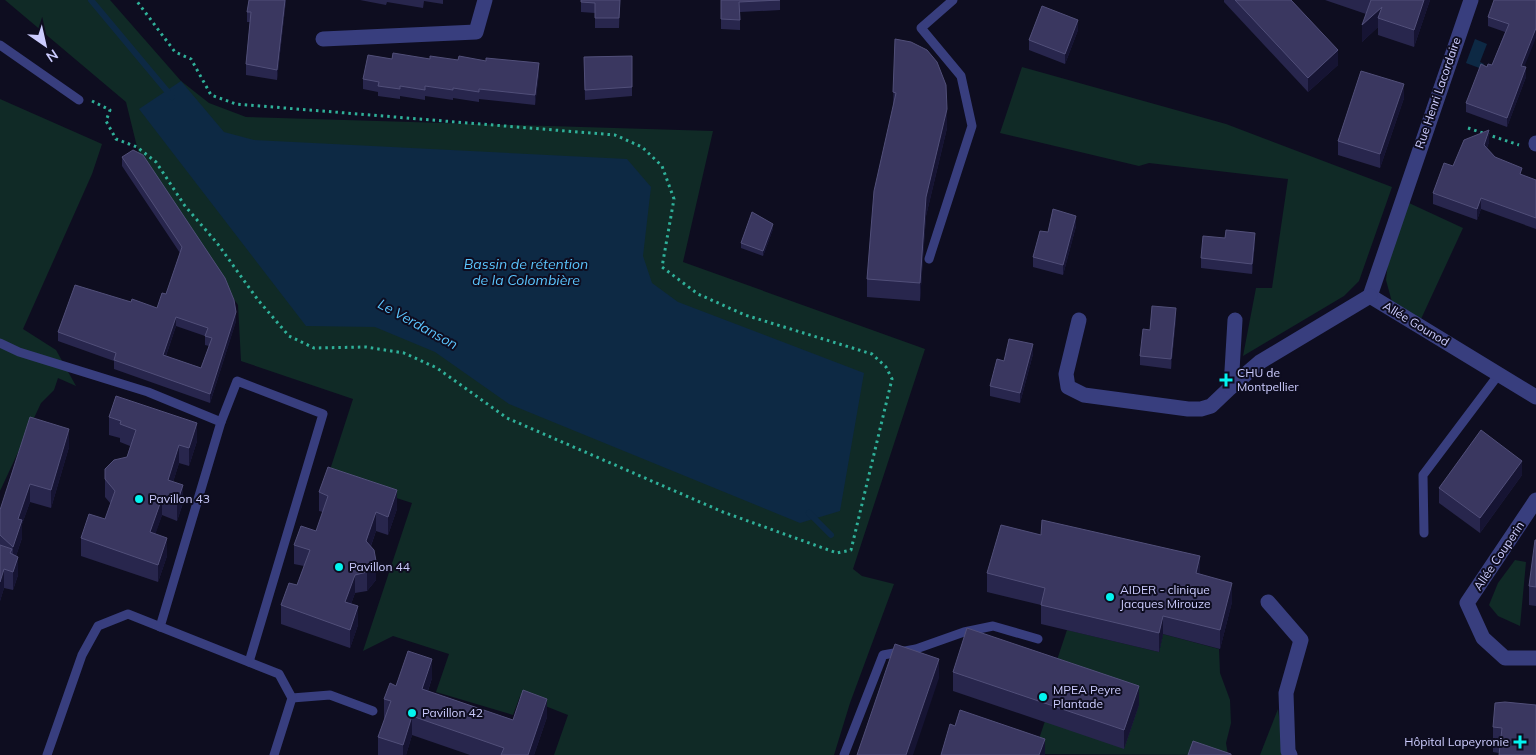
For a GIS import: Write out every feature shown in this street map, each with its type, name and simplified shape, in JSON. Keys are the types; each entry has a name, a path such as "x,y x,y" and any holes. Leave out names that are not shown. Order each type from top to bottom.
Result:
{"street":[{"path":"323,39 476,32 485,0"},
{"name":"Rue Henri Lacordaire","path":"1406,185 1471,0"},
{"name":"Allée Gounod","path":"1406,185 1370,296 1536,397"},
{"path":"1079,320 1066,384 1075,392 1202,409 1222,398 1231,386 1260,362 1370,296"},
{"path":"1231,386 1235,320"},
{"name":"Allée Couperin","path":"1536,500 1468,603 1482,638 1505,658 1536,658"},
{"path":"1268,602 1301,640 1286,693 1288,751 1290,755"}],"lane":[{"path":"929,259 972,126 961,76 921,28 953,0"},
{"path":"0,45 79,100"},
{"path":"0,343 19,352 148,392 221,422"},
{"path":"1424,533 1423,475 1499,374"},
{"path":"160,627 221,422 236,381 323,414 249,662"},
{"path":"47,755 82,655 98,626 128,614 279,674 292,698 274,755"},
{"path":"844,755 883,655 916,649 964,632 993,626 1038,639"},
{"path":"292,698 330,695 373,711"}],"path":[{"path":"79,100 94,101 110,110 106,121 116,139 137,147 156,162 184,206 217,243 258,300 289,336 314,348 366,347 404,353 437,368 506,418 549,437 723,512 837,553 851,550 892,379 886,366 872,354 745,315 698,294 662,267 674,200 662,166 642,147 615,136 236,104 211,95 192,60 175,52 136,0"},
{"path":"1468,128 1525,147 1536,144"}],"green space":[{"path":"5,0 110,0 181,81 209,103 246,117 713,131 683,262 925,349 853,569 862,576 894,584 850,703 834,755 554,755 568,715 520,696 513,715 436,692 449,654 393,636 363,651 412,503 328,476 353,399 241,361 238,305 141,163 126,102"},
{"path":"1022,67 1226,124 1392,187 1359,281 1344,296 1243,356 1256,288 1272,288 1288,179 1149,163 1139,166 1000,133"},
{"path":"0,99 102,144 92,174 23,329 56,350 76,386 58,378 54,390 41,403 0,491"},
{"path":"1409,203 1463,228 1421,319 1392,302 1386,280 1388,262"},
{"path":"1515,560 1526,562 1520,626 1498,616 1489,605 1498,583"},
{"path":"1067,630 1159,652 1163,634 1219,649 1220,673 1230,700 1231,723 1226,743 1228,755 1034,754 1045,721 1052,675"},
{"path":"1278,709 1284,755 1260,755"}],"water":[{"path":"1475,39 1487,44 1480,62 1484,64 1482,69 1466,63"},
{"name":"Bassin de rétention de la Colombière","path":"181,81 224,132 254,140 627,159 651,187 643,256 652,283 678,302 864,373 840,511 800,523 509,404 435,352 375,327 306,326 139,109"}],"building":[{"path":"249,0 285,0 277,70 246,64 251,12 247,12"},
{"path":"581,0 620,0 619,18 595,18 595,3 581,2"},
{"path":"721,0 780,0 739,2 740,20 721,19"},
{"path":"1235,0 1291,0 1338,50 1308,78"},
{"path":"1371,0 1424,0 1414,30 1378,18 1382,7 1362,25"},
{"path":"1494,0 1536,0 1536,28 1521,66 1526,67 1507,118 1466,103 1481,64 1487,67 1488,64 1492,65 1509,24 1488,17"},
{"path":"1042,6 1078,20 1065,54 1029,40"},
{"path":"895,39 911,42 927,50 937,62 946,85 947,109 926,197 920,283 867,279 874,191 896,93 893,92"},
{"path":"393,53 430,59 430,56 458,60 459,56 486,61 486,58 539,63 535,95 479,89 479,92 453,88 453,90 425,86 425,90 400,86 400,89 378,86 379,82 363,79 368,55 392,59"},
{"path":"632,56 632,87 585,90 584,57"},
{"path":"1361,71 1404,84 1380,154 1338,141"},
{"path":"1489,130 1484,145 1495,157 1522,168 1520,174 1536,180 1536,218 1481,198 1477,209 1433,193 1444,163 1453,166 1464,140"},
{"path":"133,150 143,155 225,278 234,300 236,312 210,394 114,360 116,353 58,332 75,285 131,302 132,299 157,308 162,293 166,294 182,247 122,157","holes":["176,317 208,328 205,336 212,338 201,368 163,355"]},
{"path":"1053,209 1076,216 1063,265 1033,257 1040,231 1048,232"},
{"path":"752,212 773,224 763,251 741,243"},
{"path":"1226,230 1255,233 1252,264 1201,258 1203,236 1225,238"},
{"path":"1152,306 1176,308 1171,359 1140,356 1143,329 1150,330"},
{"path":"1009,339 1033,344 1020,393 990,386 997,359 1004,361"},
{"name":"Pavillon 43","path":"116,396 197,423 189,448 179,445 168,480 183,485 177,503 162,498 150,532 167,538 158,565 81,538 89,514 105,519 115,491 105,479 105,469 114,460 127,457 136,430 120,424 121,421 109,417"},
{"path":"30,417 69,429 51,490 30,484 18,519 22,520 13,547 0,535 0,510"},
{"path":"1481,430 1522,461 1480,518 1439,488"},
{"name":"Pavillon 44","path":"328,467 397,490 388,517 376,512 366,541 374,550 376,561 367,572 355,575 345,602 358,606 350,630 281,605 289,583 297,585 310,550 294,545 301,526 316,531 328,496 319,492"},
{"name":"AIDER - clinique Jacques Mirouze","path":"1042,520 1200,556 1196,573 1232,583 1220,630 1163,616 1159,633 1041,605 1045,588 987,573 1001,525 1041,535"},
{"path":"1536,540 1536,587 1529,586"},
{"path":"0,545 12,549 10,553 18,557 13,572 4,569 0,582"},
{"path":"967,628 1139,686 1124,730 953,672"},
{"path":"895,644 939,659 906,755 857,755"},
{"path":"408,651 432,659 422,689 513,720 523,690 547,699 528,755 501,755 504,748 412,716 403,745 378,737 391,701 384,699 390,683 396,686"},
{"path":"1495,703 1536,705 1536,755 1499,755 1502,728 1493,727"},
{"path":"960,710 1045,739 1039,755 941,755 950,724 955,726"},
{"path":"1193,741 1231,754 1231,755 1188,755"}],"waterway":[{"name":"Le Verdanson","path":"91,0 172,97"},
{"name":"Le Verdanson","path":"809,513 831,535"}],"place":[{"name":"CHU de Montpellier","path":"1226,380"},
{"name":"Pavillon 43","path":"139,499"},
{"name":"Pavillon 44","path":"339,567"},
{"name":"AIDER - clinique Jacques Mirouze","path":"1110,597"},
{"name":"MPEA Peyre Plantade","path":"1043,697"},
{"name":"Pavillon 42","path":"412,713"},
{"name":"Hôpital Lapeyronie","path":"1520,742"}]}
